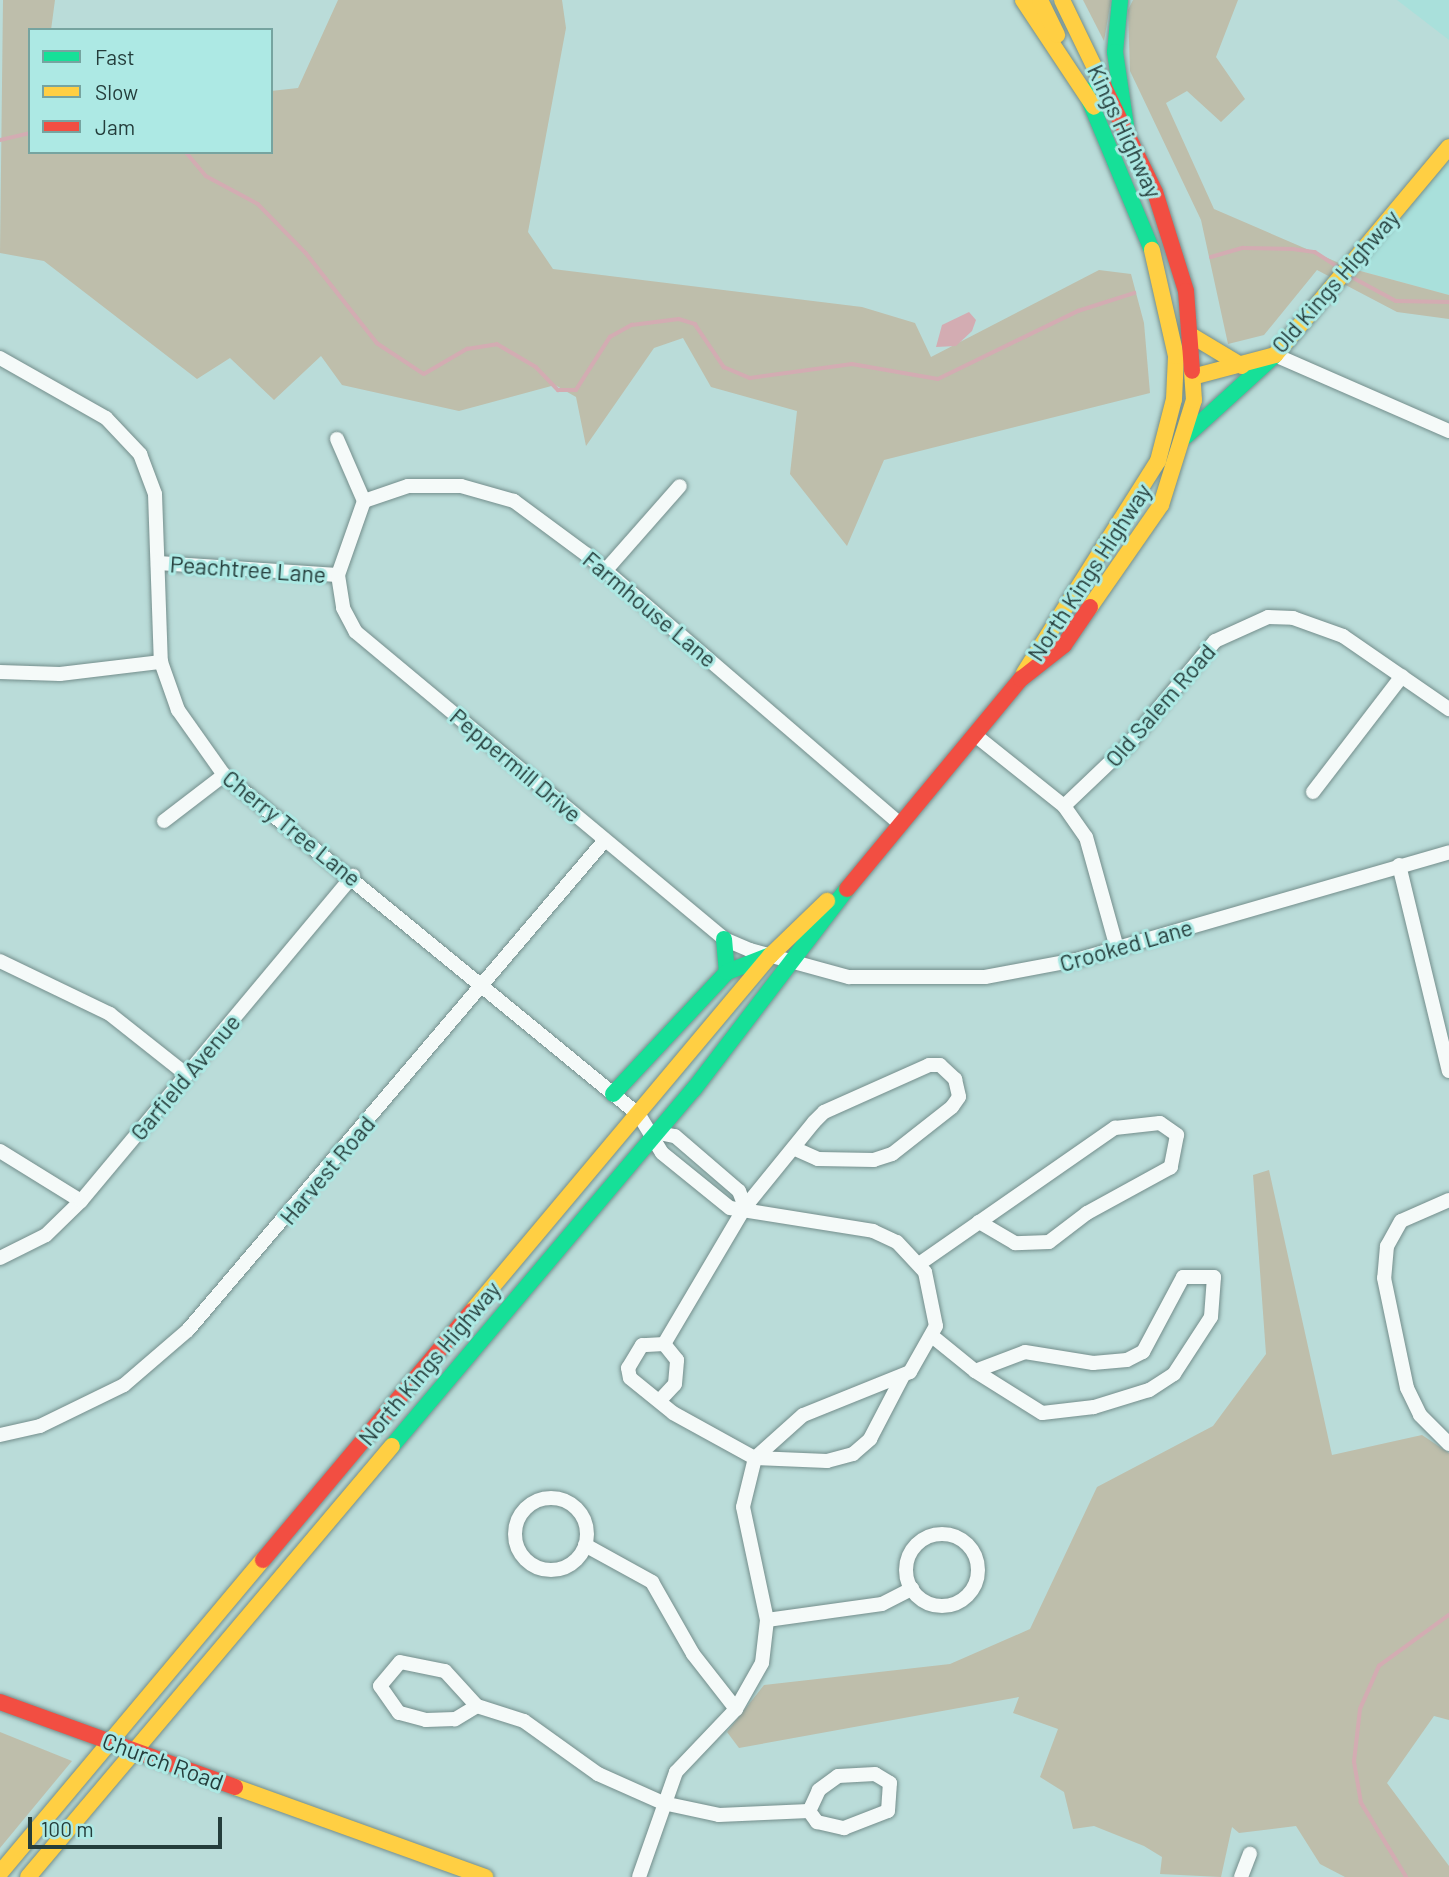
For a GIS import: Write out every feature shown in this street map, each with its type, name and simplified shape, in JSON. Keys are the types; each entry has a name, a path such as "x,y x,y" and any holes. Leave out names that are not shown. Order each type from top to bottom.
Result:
{"main road":[{"path":"1023,0 1094,107"},
{"path":"1040,0 1094,107"},
{"name":"Kings Highway","path":"1062,0 1128,132 1180,266"},
{"path":"1120,0 1115,52 1128,132"},
{"name":"North Kings Highway","path":"28,1877 795,964 867,863 1021,679 1046,631 1140,496 1165,441 1176,356 1157,260 1094,107"},
{"name":"Old Kings Highway","path":"1196,376 1276,355 1449,147"},
{"name":"North Kings Highway","path":"1021,679 1064,645 1126,563 1161,505 1186,436 1196,376 1194,337 1180,266"},
{"path":"1194,337 1216,356 1242,366"},
{"path":"1186,436 1276,355"},
{"name":"North Kings Highway","path":"0,1873 771,955 867,863"},
{"path":"724,939 727,972"},
{"path":"613,1094 727,972 771,955"},
{"name":"Church Road","path":"0,1702 485,1877"}],"street":[{"path":"1276,355 1449,432"},
{"name":"Cherry Tree Lane","path":"0,358 106,418 140,454 155,494 161,662 177,710 224,775 352,876 639,1115 654,1132 662,1153 730,1208 745,1206 773,1218 873,1231 897,1242 919,1264"},
{"path":"337,439 364,501"},
{"name":"Farmhouse Lane","path":"364,501 408,486 461,486 514,501 606,571 900,824"},
{"path":"606,571 680,486"},
{"name":"Peppermill Drive","path":"364,501 338,575 343,608 356,632 724,939 795,964"},
{"name":"Peachtree Lane","path":"158,563 338,575"},
{"name":"Old Salem Road","path":"1064,806 1127,746 1215,641 1241,625 1293,618 1343,636 1449,709"},
{"path":"0,672 60,674 161,662"},
{"path":"1312,792 1402,676"},
{"path":"975,735 1064,806 1086,836 1117,948"},
{"path":"164,821 224,775"},
{"name":"Harvest Road","path":"0,1435 40,1426 124,1385 188,1330 606,840"},
{"name":"Crooked Lane","path":"795,964 849,978 985,978 1117,948 1449,852"},
{"path":"1399,865 1449,1071"},
{"name":"Garfield Avenue","path":"0,1258 46,1235 81,1201 352,876"},
{"path":"0,961 110,1014 187,1075"},
{"path":"664,1344 745,1206 793,1148 824,1112 906,1071 940,1065 955,1079 959,1097 952,1107 892,1154 874,1160 818,1159 793,1148"},
{"path":"662,1398 678,1370 672,1349 664,1344 642,1345 628,1368 636,1387 662,1398 673,1413 755,1458 827,1461 853,1454 870,1439 903,1376 932,1336 933,1293 919,1264 979,1222 1115,1128 1160,1122 1177,1135 1171,1167 1049,1242 1015,1243 979,1222"},
{"path":"654,1132 675,1136 739,1191 745,1206"},
{"path":"0,1151 81,1201"},
{"path":"1449,1200 1401,1221 1387,1246 1384,1278 1408,1388 1420,1415 1449,1444"},
{"path":"932,1336 975,1371 1042,1413 1094,1407 1149,1390 1174,1374 1212,1317 1214,1277 1183,1277 1143,1352 1128,1360 1093,1363 1025,1352 975,1371"},
{"path":"639,1877 676,1772 736,1709 757,1682 767,1620 743,1507 755,1458 803,1415 903,1376"},
{"path":"559,1499 579,1511 585,1545 571,1564 537,1567 520,1552 519,1518 536,1502 559,1499"},
{"path":"953,1536 971,1549 978,1572 960,1602 936,1606 912,1589 907,1561 920,1542 953,1536"},
{"path":"585,1545 652,1582 693,1654 736,1709"},
{"path":"767,1620 882,1604 912,1589"},
{"path":"477,1706 455,1718 426,1720 399,1713 380,1686 392,1666 416,1663 458,1679 477,1706 524,1721 598,1774 663,1803 743,1817 809,1811 830,1828 879,1817 890,1804 890,1783 875,1774 838,1776 819,1790 809,1811"},
{"path":"1241,1877 1250,1854"}],"shaded area":[{"path":"1397,0 1449,0 1449,40"},
{"path":"1449,152 1449,295 1353,269"},
{"path":"969,312 976,320 972,331 956,346 936,347 942,325"}],"green space":[{"path":"3,0 55,0 51,28 28,28 28,154 273,154 273,91 298,88 338,0 562,0 566,28 528,232 553,269 862,307 915,323 931,357 1099,270 1131,274 1144,323 1150,393 884,460 847,546 790,474 797,411 711,387 683,338 654,348 586,446 576,397 555,385 459,411 342,385 321,356 274,400 230,358 197,379 44,261 0,253"},
{"path":"1083,0 1111,0 1104,41"},
{"path":"1133,0 1238,0 1216,57 1245,99 1221,122 1187,91 1166,103 1214,209 1353,269 1449,295 1449,319 1397,312 1317,270 1264,335 1228,344 1201,220 1130,71 1128,10"},
{"path":"1269,1170 1332,1455 1422,1435 1449,1453 1449,1720 1434,1716 1387,1783 1449,1866 1449,1877 1345,1877 1320,1864 1296,1826 1239,1833 1232,1827 1221,1877 1160,1874 1162,1857 1144,1846 1094,1826 1073,1829 1064,1792 1040,1777 1058,1729 1013,1713 1019,1697 739,1748 727,1732 764,1685 950,1664 1030,1629 1097,1487 1213,1426 1266,1354 1253,1175"},
{"path":"0,1732 72,1761 0,1848"}],"waterway":[{"path":"0,140 28,133"},
{"path":"188,154 206,176 258,204 306,253 377,343 424,374 467,349 497,344 536,367 558,390 576,390 610,337 632,325 679,319 695,324 724,367 750,378 852,364 938,379 1078,311 1134,293"},
{"path":"1211,257 1243,248 1293,249 1315,252 1338,267"},
{"path":"1350,276 1396,301 1449,302"},
{"path":"1406,1877 1361,1803 1354,1762 1360,1709 1379,1666 1449,1615"}],"traffic: fast":[{"path":"1120,0 1115,52 1127,132"},
{"path":"1085,90 1152,250"},
{"path":"1186,436 1275,355"},
{"path":"392,1446 694,1089 847,889"},
{"path":"724,939 727,972"},
{"path":"613,1094 727,972 771,955"}],"traffic: slow":[{"path":"1023,0 1094,107"},
{"path":"1040,0 1057,35"},
{"path":"1062,0 1103,85"},
{"path":"1196,376 1275,355 1449,147"},
{"path":"1024,673 1158,461 1174,399 1176,356 1152,250"},
{"path":"1194,337 1242,366"},
{"path":"1090,607 1161,505 1194,400 1192,371"},
{"path":"472,1311 771,955 827,901"},
{"path":"28,1877 392,1446"},
{"path":"0,1873 263,1560"},
{"path":"235,1787 485,1877"}],"traffic: jam":[{"path":"1103,85 1155,192 1186,291 1192,371"},
{"path":"847,889 1021,679 1064,645 1090,607"},
{"path":"263,1560 472,1311"},
{"path":"0,1702 235,1787"}]}
